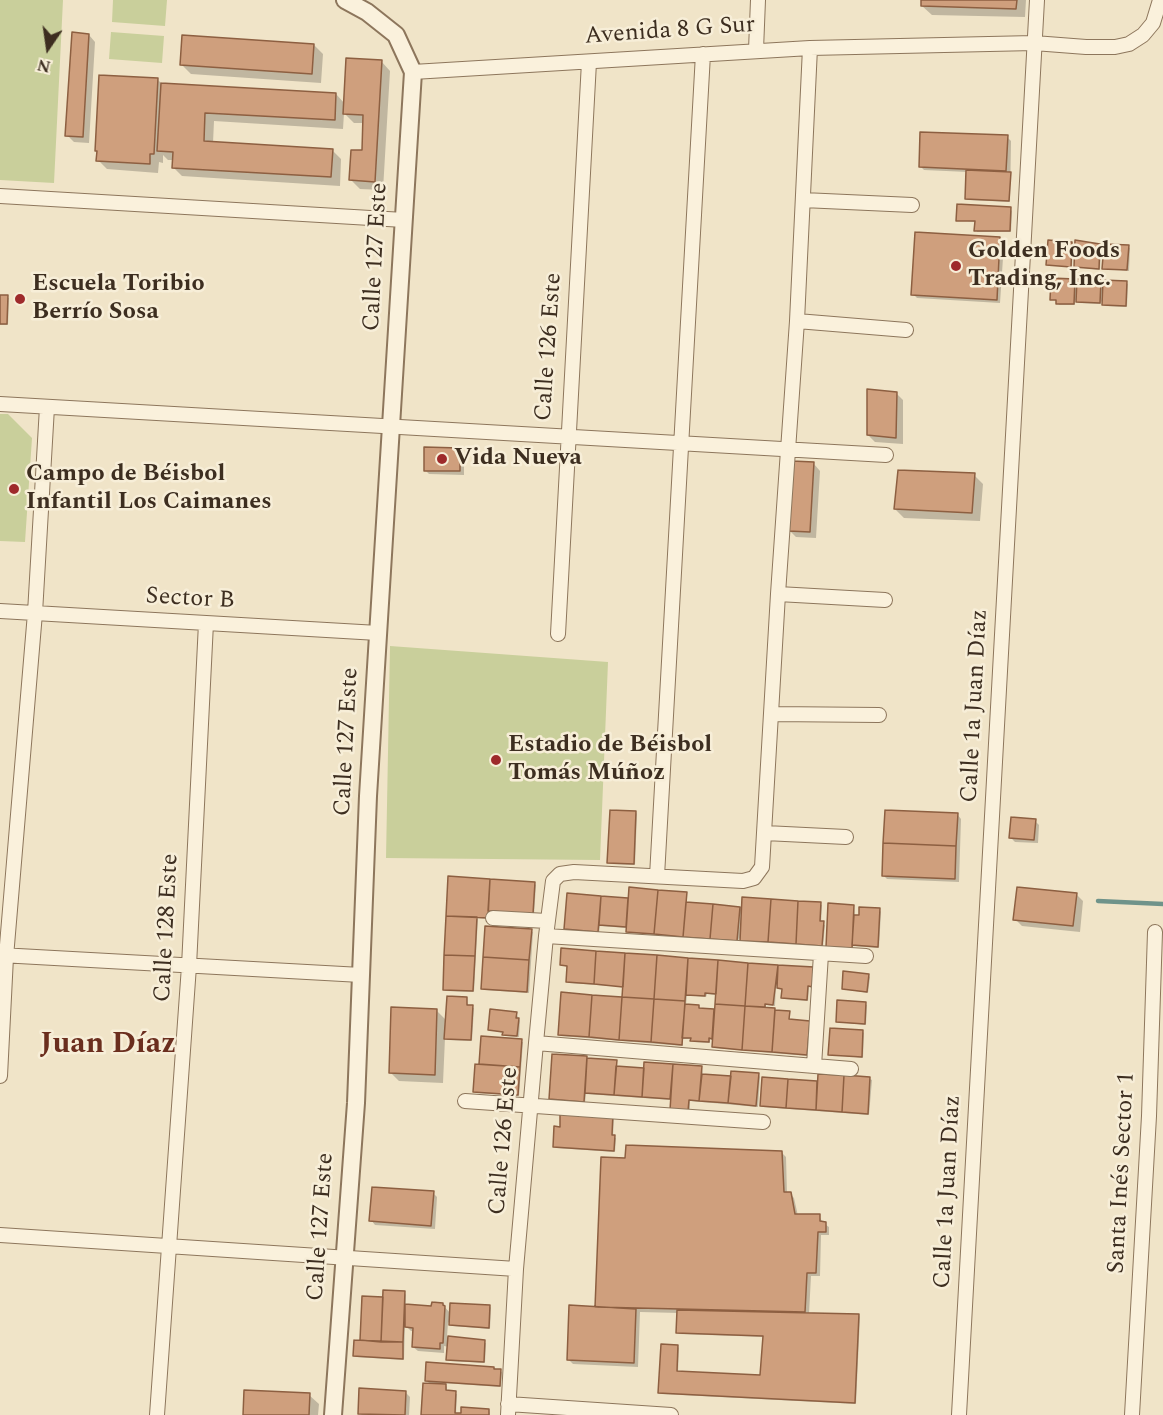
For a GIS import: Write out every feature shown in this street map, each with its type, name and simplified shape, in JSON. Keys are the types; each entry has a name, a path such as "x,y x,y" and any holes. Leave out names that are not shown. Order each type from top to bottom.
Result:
{"street":[{"path":"345,0 367,12 396,35 413,72"},
{"path":"756,50 758,0"},
{"name":"Calle 1a Juan Díaz","path":"959,1415 1037,0"},
{"path":"1160,0 1160,18"},
{"name":"Avenida 8 G Sur","path":"413,72 756,50 1034,44 1086,47 1129,45 1160,18"},
{"path":"703,54 657,876 742,881 754,878 762,867 765,833 778,594 797,321 810,48"},
{"name":"Calle 126 Este","path":"558,634 589,62"},
{"name":"Calle 127 Este","path":"333,1415 356,1103 368,796 413,72"},
{"path":"0,196 404,220"},
{"path":"803,200 912,206"},
{"path":"797,321 906,330"},
{"path":"0,404 886,455"},
{"path":"0,1076 3,956 35,613 47,407"},
{"path":"778,594 885,600"},
{"name":"Sector B","path":"0,611 378,633"},
{"name":"Calle 128 Este","path":"157,1415 189,966 206,623"},
{"path":"772,714 879,715"},
{"path":"765,833 846,837"},
{"name":"Calle 126 Este","path":"508,1409 516,1269 546,929 554,881 560,874 574,872 657,876"},
{"path":"493,918 546,929 866,956"},
{"name":"Santa Inés Sector 1","path":"1132,1415 1149,1116 1155,932"},
{"path":"814,1066 821,954"},
{"path":"3,956 361,975"},
{"path":"536,1043 851,1070"},
{"path":"465,1101 763,1122"},
{"path":"0,1234 516,1269"},
{"path":"508,1409 670,1415"}],"green space":[{"path":"0,0 63,0 54,183 0,180"},
{"path":"113,0 167,0 165,26 112,22"},
{"path":"111,32 164,36 162,63 109,59"},
{"name":"Campo de Béisbol Infantil Los Caimanes","path":"0,414 8,414 32,438 25,542 0,541"},
{"name":"Estadio de Béisbol Tomás Múñoz","path":"390,646 608,662 600,860 386,858"}],"building":[{"path":"921,0 1017,0 1016,9 921,6"},
{"path":"72,32 89,34 83,137 65,136"},
{"path":"182,35 314,44 312,74 180,65"},
{"path":"346,58 382,60 375,182 349,180 351,150 362,150 363,115 343,114"},
{"path":"99,75 158,78 154,154 150,154 150,164 96,161"},
{"path":"161,83 336,93 335,120 205,113 204,141 333,149 331,177 172,168 173,152 157,151"},
{"path":"920,132 1008,135 1006,171 919,167"},
{"path":"966,170 1011,172 1009,201 965,199"},
{"path":"957,204 1011,207 1010,231 974,231 975,221 956,221"},
{"name":"Golden Foods Trading, Inc.","path":"915,232 1000,237 997,300 911,295"},
{"path":"1048,240 1072,242 1071,267 1046,265"},
{"path":"1075,240 1100,244 1099,269 1074,267"},
{"path":"1104,244 1129,245 1127,270 1102,269"},
{"path":"1051,278 1075,279 1074,304 1056,304 1056,300 1050,300"},
{"path":"1077,279 1101,280 1100,303 1076,302"},
{"path":"1103,280 1127,281 1126,306 1102,305"},
{"path":"0,295 8,295 7,324 0,324"},
{"path":"867,389 897,392 896,438 867,435"},
{"name":"Vida Nueva","path":"424,447 460,448 460,471 424,471"},
{"path":"792,461 814,462 810,532 788,531"},
{"path":"898,470 975,473 972,513 894,509"},
{"path":"610,810 636,811 634,864 607,863"},
{"path":"885,810 958,813 956,846 883,843"},
{"path":"1011,817 1036,819 1034,840 1009,838"},
{"path":"883,843 956,846 955,879 882,876"},
{"path":"448,876 490,879 488,918 446,916"},
{"path":"490,879 535,882 533,914 488,911"},
{"path":"629,887 658,890 654,934 626,932"},
{"path":"1017,887 1077,893 1073,926 1013,920"},
{"path":"658,890 687,892 683,937 654,934"},
{"path":"567,893 601,896 598,932 564,929"},
{"path":"601,896 628,898 626,927 599,925"},
{"path":"742,897 771,899 768,942 740,941"},
{"path":"771,899 798,901 796,944 768,942"},
{"path":"798,901 821,902 820,921 824,921 822,946 796,944"},
{"path":"686,902 713,904 710,939 683,937"},
{"path":"828,903 854,905 852,948 826,947"},
{"path":"713,904 740,907 737,941 710,939"},
{"path":"859,907 880,908 878,947 852,945 854,915 859,915"},
{"path":"446,916 477,917 475,956 444,955"},
{"path":"485,926 532,929 529,960 483,957"},
{"path":"561,948 596,951 594,984 566,982 567,966 560,965"},
{"path":"596,951 625,953 623,987 594,984"},
{"path":"625,953 657,955 654,999 622,997"},
{"path":"444,955 475,956 473,991 443,990"},
{"path":"657,955 688,958 685,1001 654,999"},
{"path":"483,957 529,960 527,992 481,989"},
{"path":"688,958 718,960 716,994 686,995"},
{"path":"718,960 748,963 745,1006 715,1004"},
{"path":"748,963 778,965 773,1005 745,1006"},
{"path":"778,965 814,967 813,987 808,986 807,1000 781,998 782,989 777,988"},
{"path":"843,971 869,974 867,992 842,989"},
{"path":"561,992 592,995 589,1037 558,1035"},
{"path":"592,995 622,997 619,1040 589,1037"},
{"path":"447,996 467,997 467,1005 473,1005 471,1040 444,1039"},
{"path":"622,997 654,999 651,1042 619,1040"},
{"path":"654,999 685,1001 682,1045 651,1042"},
{"path":"837,1000 866,1002 865,1024 836,1022"},
{"path":"685,1004 714,1009 712,1039 709,1038 709,1042 682,1038"},
{"path":"715,1004 745,1006 742,1050 712,1047"},
{"path":"745,1006 775,1008 772,1052 742,1050"},
{"path":"391,1007 437,1009 435,1075 389,1073"},
{"path":"490,1009 517,1012 516,1018 519,1018 517,1036 502,1035 503,1032 488,1030"},
{"path":"775,1010 790,1011 789,1019 810,1021 807,1055 772,1052"},
{"path":"830,1028 863,1030 862,1057 828,1055"},
{"path":"481,1036 522,1039 520,1067 479,1064"},
{"path":"552,1054 587,1056 584,1102 549,1099"},
{"path":"587,1058 617,1060 614,1095 585,1093"},
{"path":"644,1062 673,1064 670,1099 642,1097"},
{"path":"475,1064 520,1067 518,1095 473,1092"},
{"path":"673,1064 702,1066 699,1101 689,1100 688,1111 670,1110"},
{"path":"616,1066 644,1068 642,1097 614,1095"},
{"path":"731,1071 759,1073 756,1106 728,1103"},
{"path":"702,1074 731,1076 728,1103 699,1101"},
{"path":"818,1074 844,1075 842,1112 816,1110"},
{"path":"844,1075 870,1077 868,1114 842,1112"},
{"path":"762,1077 788,1079 786,1108 760,1106"},
{"path":"788,1079 817,1081 816,1110 786,1108"},
{"path":"613,1113 614,1151 553,1147 554,1126 560,1127 560,1114"},
{"path":"626,1145 782,1151 784,1192 791,1192 795,1214 820,1214 820,1221 826,1222 826,1232 818,1232 816,1273 807,1273 805,1312 595,1307 601,1157 625,1158"},
{"path":"372,1187 434,1191 431,1226 369,1221"},
{"path":"383,1290 405,1291 403,1342 381,1342"},
{"path":"362,1296 383,1297 381,1342 360,1340"},
{"path":"432,1302 443,1303 445,1306 443,1343 440,1343 440,1349 412,1347 413,1328 405,1327 405,1304 431,1306"},
{"path":"450,1303 490,1305 489,1328 449,1325"},
{"path":"569,1305 636,1309 634,1363 567,1360"},
{"path":"677,1310 859,1314 855,1403 658,1393 661,1344 678,1345 677,1371 760,1375 763,1336 676,1333"},
{"path":"448,1336 485,1340 484,1362 446,1360"},
{"path":"354,1340 403,1342 403,1359 353,1356"},
{"path":"426,1362 501,1369 500,1386 425,1381"},
{"path":"423,1383 446,1384 446,1390 456,1391 455,1413 461,1413 461,1407 489,1409 489,1415 421,1415"},
{"path":"359,1388 406,1391 405,1415 358,1414"},
{"path":"244,1390 310,1393 309,1415 243,1415"}],"waterway":[{"path":"1098,901 1163,904"}],"place":[{"name":"Golden Foods Trading, Inc.","path":"956,266"},
{"name":"Escuela Toribio Berrío Sosa","path":"20,299"},
{"name":"Vida Nueva","path":"442,459"},
{"name":"Campo de Béisbol Infantil Los Caimanes","path":"14,489"},
{"name":"Estadio de Béisbol Tomás Múñoz","path":"496,760"}],"district":[{"name":"Juan Díaz","path":"108,1046"}]}
